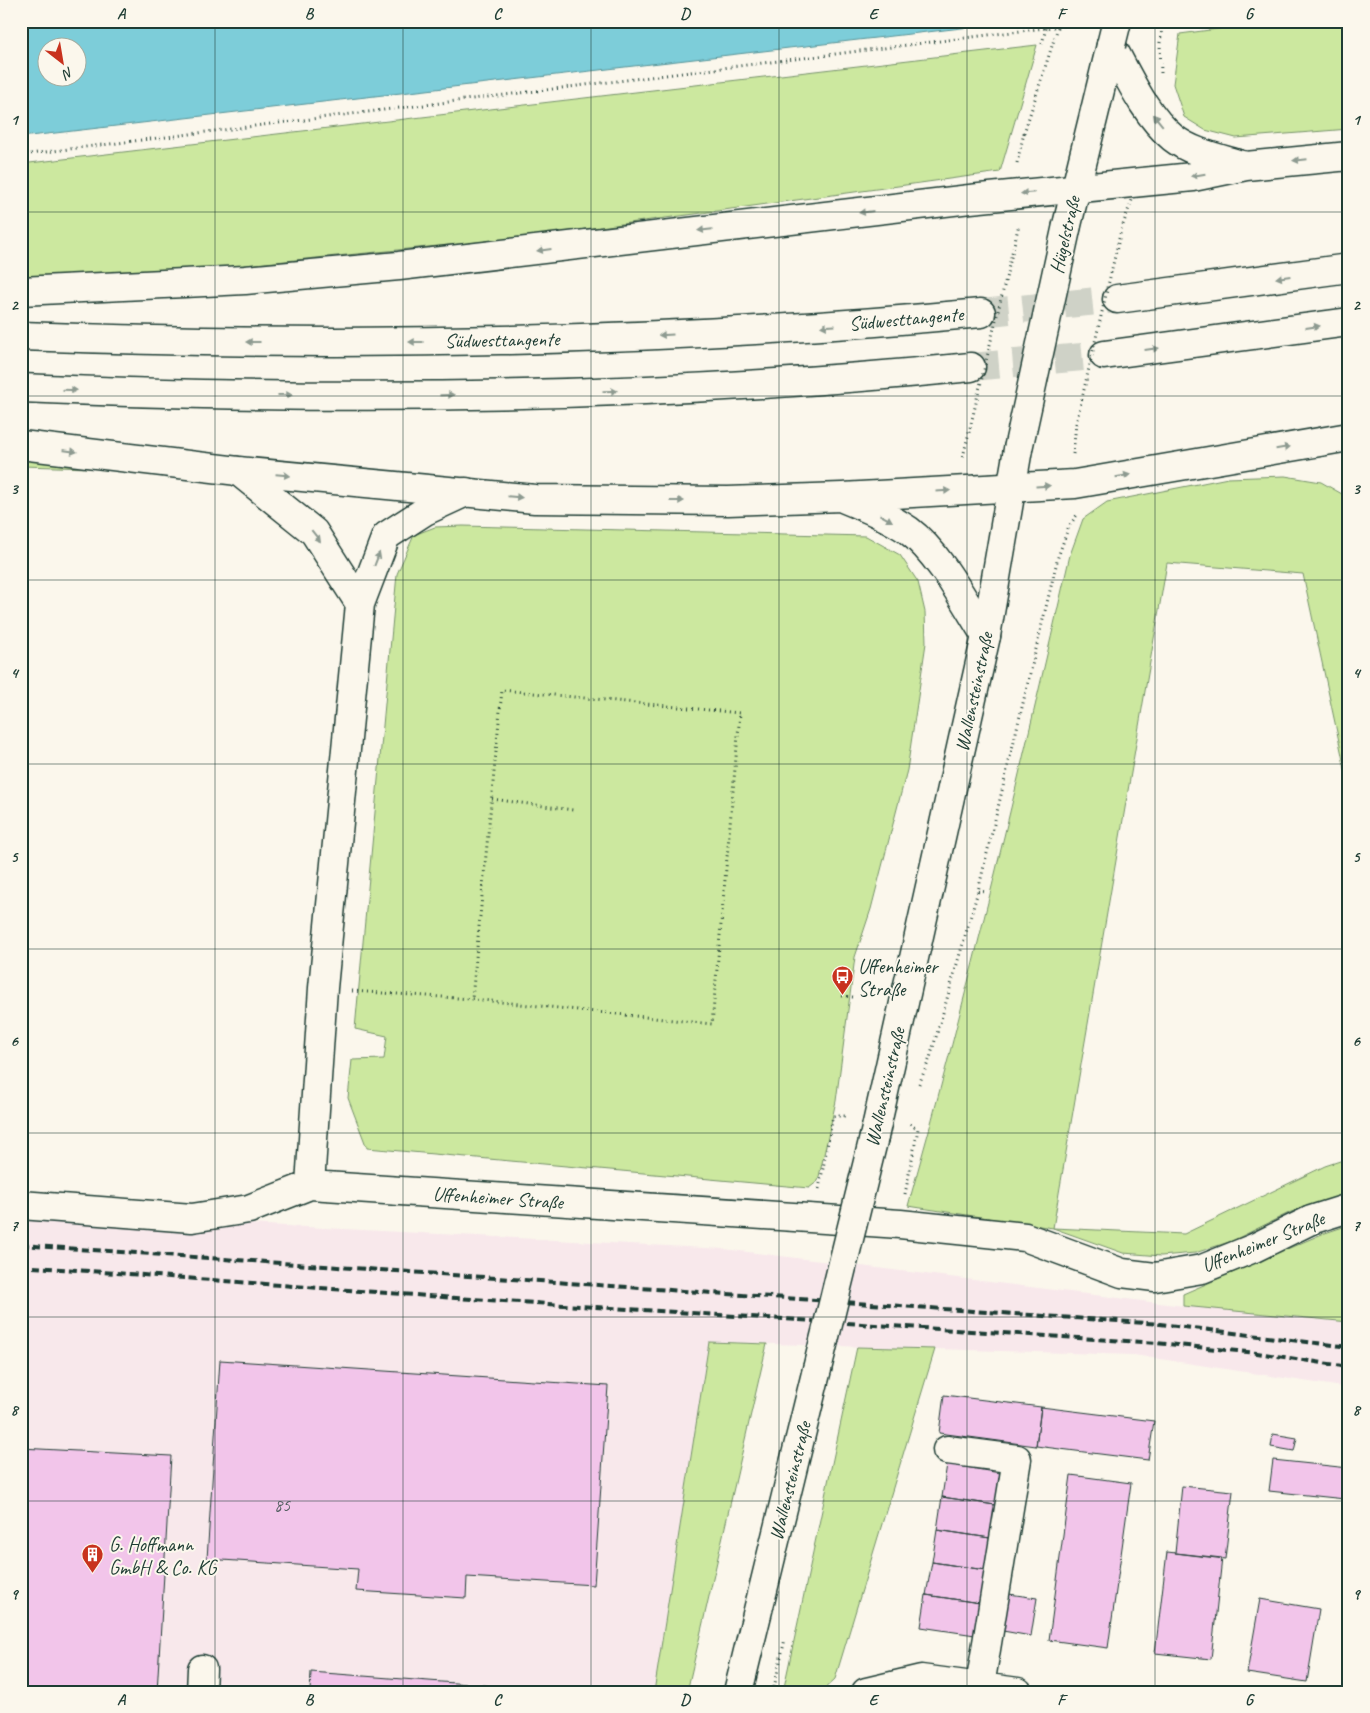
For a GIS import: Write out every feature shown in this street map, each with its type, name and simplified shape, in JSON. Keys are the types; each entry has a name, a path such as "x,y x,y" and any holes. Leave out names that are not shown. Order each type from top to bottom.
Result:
{"main road":[{"path":"1107,30 1135,89 1154,116 1174,138 1191,148 1246,166"},
{"name":"Hügelstraße","path":"1018,449 1067,224 1100,93 1107,30"},
{"path":"21,291 245,280 380,268 1076,188 1193,177 1246,166 1349,156"},
{"path":"1117,299 1349,268"},
{"name":"Südwesttangente","path":"21,336 379,342 634,337 874,323 981,313"},
{"path":"1104,355 1349,322"},
{"path":"21,388 253,394 423,395 772,383 884,376 972,367"},
{"path":"21,445 238,471 535,499 728,501 842,497 1075,484 1349,437"},
{"name":"Wallensteinstraße","path":"738,1692 874,1137 986,636 1018,449"},
{"path":"238,471 314,532 360,604"},
{"path":"310,1185 323,988 360,604 386,536 425,511 466,492"},
{"path":"842,497 883,516 915,537 936,560 986,636"},
{"name":"Uffenheimer Straße","path":"21,1205 192,1218 248,1208 310,1185 900,1224 1025,1237 1122,1273 1155,1277 1202,1269 1254,1248 1311,1220 1349,1208"},
{"path":"947,1450 1016,1459 980,1686"},
{"path":"866,1692 920,1685 980,1686 1018,1692"}],"path":[{"path":"1024,133 1060,21"},
{"path":"1161,73 1160,43 1163,21"},
{"path":"21,155 1046,28 1107,30"},
{"path":"1042,44 1046,28"},
{"path":"1073,454 1076,424 1121,230 1132,200"},
{"path":"964,457 1019,224"},
{"path":"918,1085 930,1058 978,891 1058,557 1069,526 1079,512"},
{"path":"323,988 472,999 712,1024 740,713 502,690 472,999"},
{"path":"492,799 573,810"},
{"path":"978,891 987,892"},
{"path":"842,996 853,998"},
{"path":"813,1219 833,1116 848,1116"},
{"path":"900,1224 918,1129 903,1121"}],"shaded area":[{"path":"21,1212 724,1249 1183,1306 1349,1322 1349,1388 1134,1355 709,1342 654,1692 21,1692"}],"green space":[{"path":"1277,21 1349,21 1349,129 1236,138 1205,130 1184,117 1173,84 1180,34"},
{"path":"1037,45 1000,172 520,238 122,277 21,281 21,164"},
{"path":"21,459 91,468 21,466"},
{"path":"1285,476 1321,482 1349,498 1349,788 1303,574 1167,563 1053,1228 908,1206 973,963 1070,555 1083,519 1107,502 1228,478"},
{"path":"463,526 866,536 900,555 918,582 925,612 926,643 907,770 871,909 855,957 836,1101 818,1181 809,1188 367,1148 348,1098 352,1060 384,1059 387,1036 355,1029 397,574 414,535 435,527"},
{"path":"1349,1158 1349,1193 1291,1212 1232,1241 1195,1253 1161,1256 1123,1253 1053,1228 1184,1234 1325,1166"},
{"path":"1349,1225 1349,1322 1183,1306 1183,1294 1322,1234"},
{"path":"709,1342 767,1344 687,1692 654,1692"},
{"path":"857,1347 935,1349 835,1679 821,1692 783,1692"}],"water":[{"path":"21,21 1022,21 21,137"}],"building":[{"path":"220,1360 608,1386 594,1585 467,1577 466,1598 356,1591 358,1569 207,1559"},
{"path":"944,1395 1041,1407 1036,1446 939,1433"},
{"path":"1041,1407 1154,1421 1148,1460 1036,1446"},
{"path":"1273,1434 1297,1438 1294,1451 1271,1447"},
{"name":"G. Hoffmann GmbH & Co. KG","path":"21,1448 171,1456 157,1692 21,1692"},
{"path":"1273,1460 1349,1468 1345,1499 1269,1491"},
{"path":"947,1464 1000,1473 995,1505 942,1497"},
{"path":"1071,1475 1131,1483 1108,1648 1049,1640"},
{"path":"1182,1486 1233,1491 1225,1559 1175,1553"},
{"path":"942,1497 995,1505 990,1538 937,1530"},
{"path":"937,1530 990,1538 985,1570 932,1562"},
{"path":"1167,1552 1222,1558 1211,1659 1155,1653"},
{"path":"932,1562 985,1570 980,1603 926,1595"},
{"path":"1009,1594 1037,1598 1031,1636 1003,1631"},
{"path":"926,1595 980,1603 975,1635 921,1627"},
{"path":"1260,1599 1319,1609 1307,1682 1247,1673"},
{"path":"311,1672 481,1685 480,1692 310,1692"},
{"path":"481,1685 579,1692 480,1692"}],"tunnel":[{"path":"981,313 1117,299"},
{"path":"971,367 1104,355"}],"railway":[{"path":"21,1245 1160,1324 1349,1347"},
{"path":"21,1266 456,1298 1157,1343 1257,1353 1349,1367"}],"place":[{"name":"Uffenheimer Straße","path":"842,996"},
{"name":"G. Hoffmann GmbH & Co. KG","path":"93,1574"}]}
